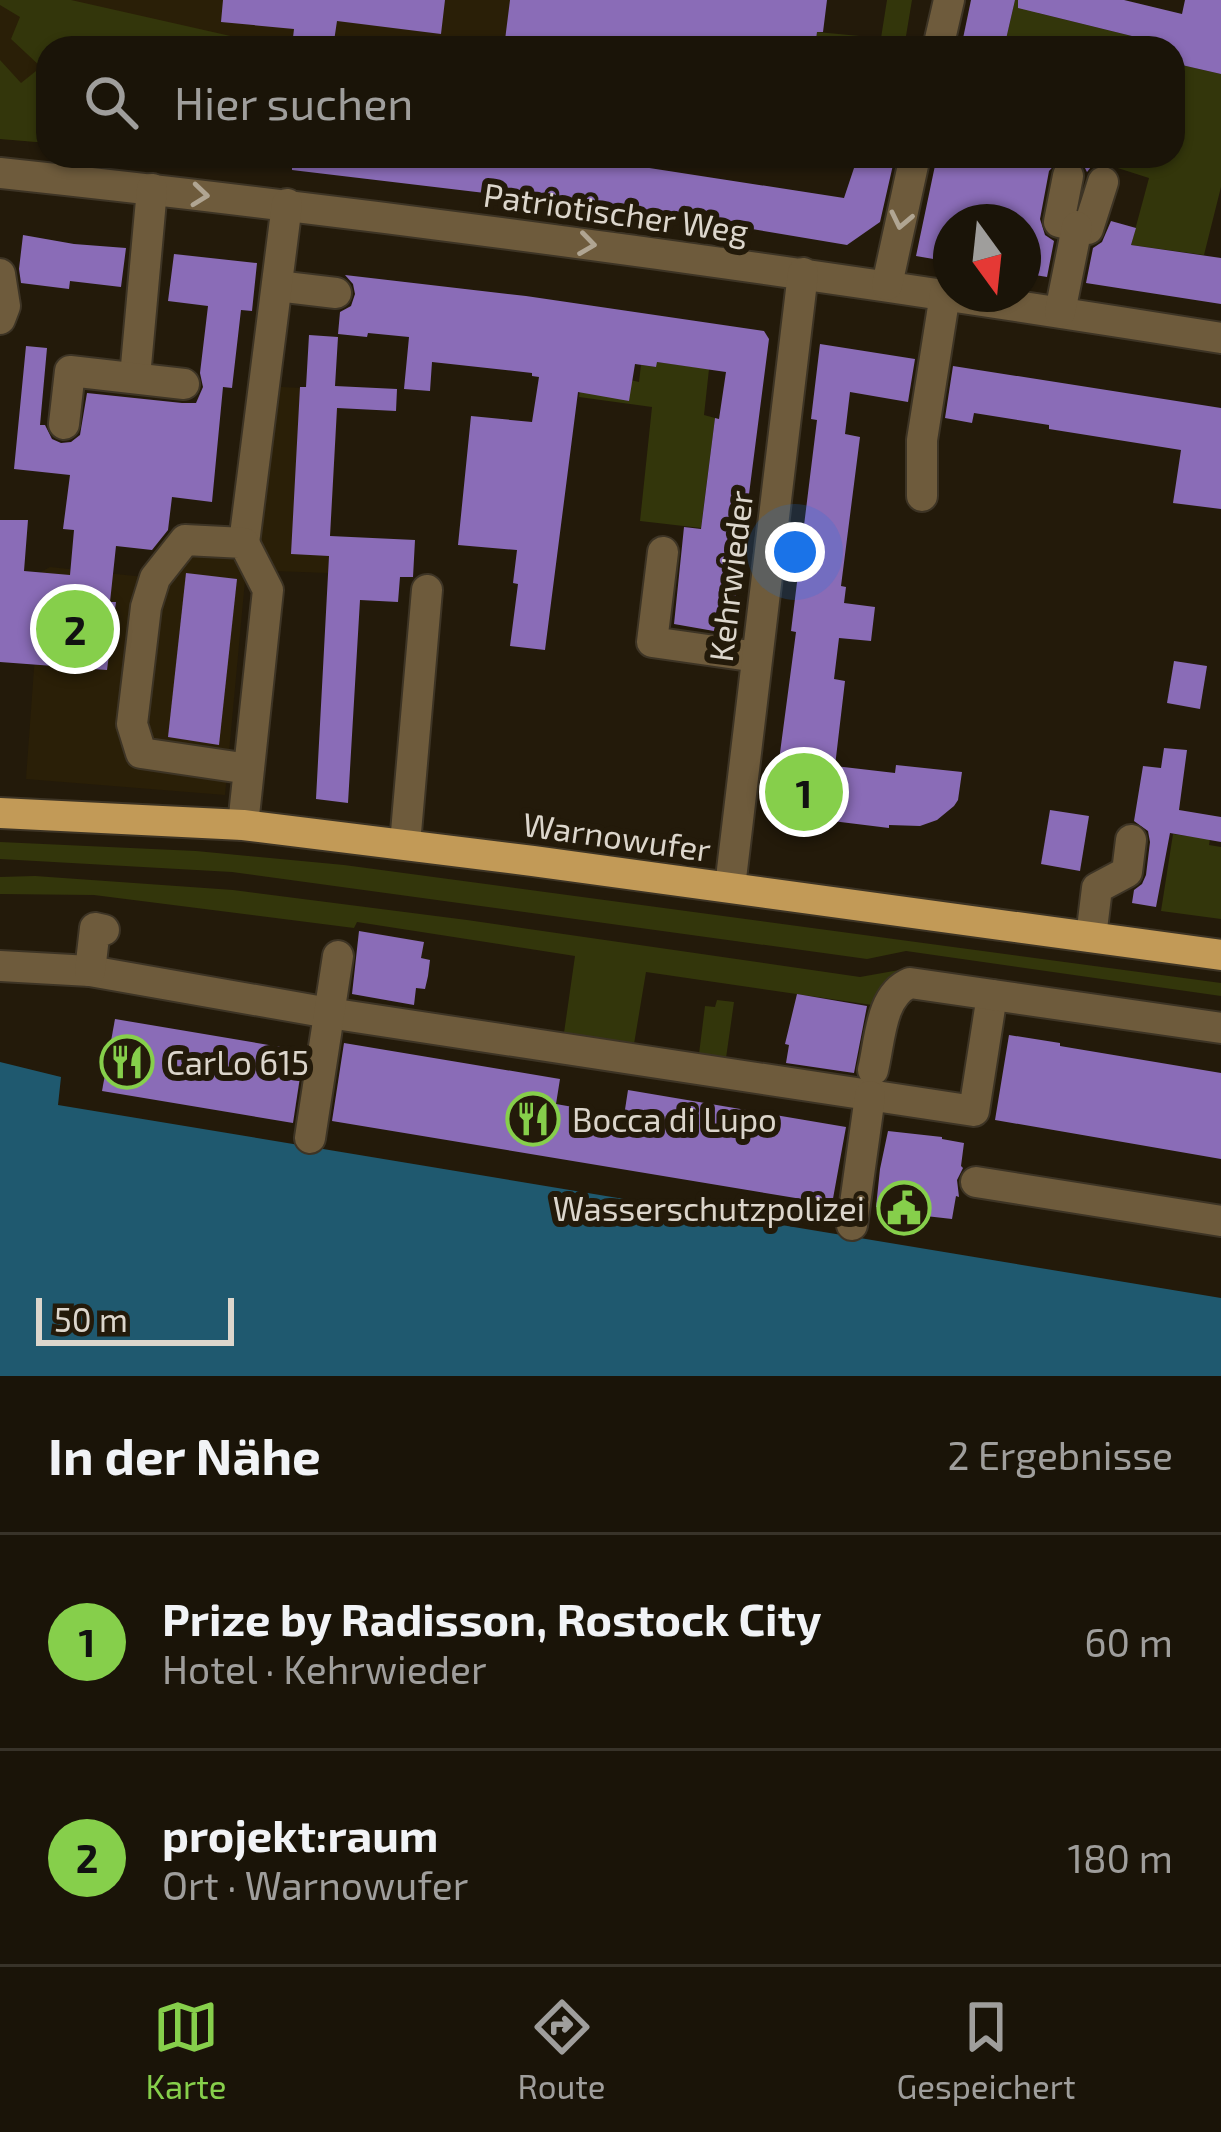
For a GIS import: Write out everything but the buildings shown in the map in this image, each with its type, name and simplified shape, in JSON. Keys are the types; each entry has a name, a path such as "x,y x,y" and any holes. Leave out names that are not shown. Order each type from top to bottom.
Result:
{"main road":[{"name":"Warnowufer","path":"0,813 243,825 1221,955"}],"street":[{"path":"941,36 949,0"},
{"path":"887,285 912,168"},
{"name":"Patriotischer Weg","path":"0,173 287,204 933,292"},
{"path":"1068,176 1059,222 1088,229 1103,182"},
{"path":"135,377 152,189"},
{"path":"243,825 268,590 244,543 287,204"},
{"path":"1060,312 1077,227"},
{"name":"Kehrwieder","path":"730,887 794,271"},
{"path":"0,274 4,306 0,319"},
{"path":"277,286 336,292"},
{"name":"Patriotischer Weg","path":"1041,309 1221,338"},
{"path":"922,496 922,440 941,312"},
{"path":"64,424 70,371 184,384"},
{"path":"244,543 185,540 155,578 146,607 132,724 141,753 249,769"},
{"path":"663,552 652,642 757,656"},
{"path":"405,844 428,590"},
{"path":"1091,937 1097,888 1127,872 1131,840"},
{"path":"91,971 95,928 104,930"},
{"path":"310,1138 338,956"},
{"path":"0,966 91,971 329,1013 872,1083 974,1112 992,995"},
{"path":"852,1225 872,1083 890,999 897,988 910,982 1221,1028"},
{"path":"976,1182 1221,1221"}],"shaded area":[{"path":"0,0 510,0 506,36 36,36 36,142 0,139"},
{"path":"264,386 339,390 328,573 246,570 225,795 26,779 41,572 50,567 154,578 185,540 244,543"}],"green space":[{"path":"0,0 71,0 231,36 36,36 36,62 11,39 20,17 0,5"},
{"path":"887,0 912,0 906,36 881,36"},
{"path":"1015,0 1040,0 1038,13 1132,36 1007,36"},
{"path":"0,60 21,83 36,71 36,142 0,139"},
{"path":"1185,66 1221,74 1221,187 1204,255 1131,245 1149,178 1118,168 1185,168"},
{"path":"657,362 709,369 704,415 715,418 701,528 640,521 652,407 579,397 582,369 639,382 641,365 655,367"},
{"path":"1173,834 1210,839 1209,845 1221,847 1221,919 1161,911"},
{"path":"0,842 196,851 344,865 1221,983 1221,996 906,951 867,959 232,872 0,859"},
{"path":"0,877 233,890 860,977 905,969 946,974 891,978 872,1005 646,972 634,1044 564,1033 575,956 357,922 354,928 94,895 0,894"},
{"path":"717,1000 734,1002 726,1058 699,1054 705,1006 715,1007"}],"water":[{"path":"0,1062 61,1077 58,1105 1221,1298 1221,1376 0,1376"}],"place":[{"name":"projekt:raum","path":"75,629"},
{"name":"Prize by Radisson, Rostock City","path":"804,792"},
{"name":"CarLo 615","path":"127,1062"},
{"name":"Bocca di Lupo","path":"533,1119"},
{"name":"Wasserschutzpolizei","path":"904,1208"}]}
